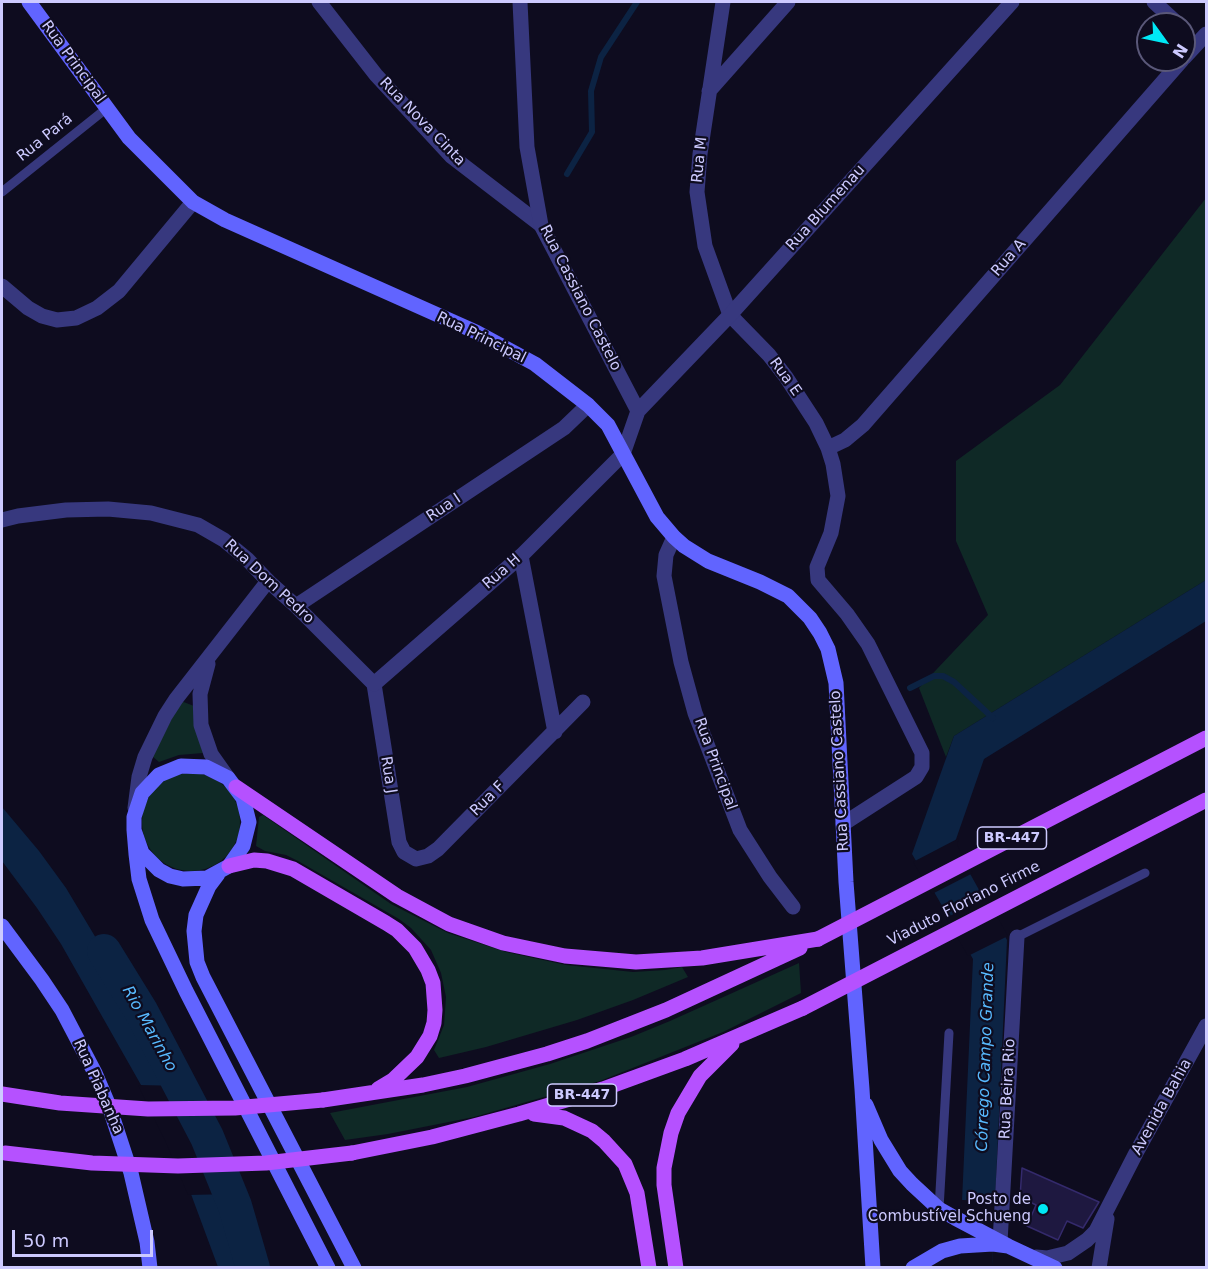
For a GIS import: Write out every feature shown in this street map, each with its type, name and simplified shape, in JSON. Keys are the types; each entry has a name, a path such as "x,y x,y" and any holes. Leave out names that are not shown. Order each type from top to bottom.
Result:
{"main road":[{"name":"Rua Principal","path":"29,2 129,138 193,202 225,220 508,348 535,364 588,405 608,425 657,517 674,537"},
{"name":"Rua Cassiano Castelo","path":"674,537 702,558 788,596 810,618 828,649 836,683 843,824 873,1268"},
{"name":"BR-447","path":"797,946 818,939 1206,738"},
{"path":"328,1268 152,920 140,879 134,823 137,805 142,794 149,784 170,769 188,765 206,767 397,896 449,924 502,943 565,956 636,962 702,958 797,946"},
{"path":"232,783 243,798 249,822 243,846 208,886 196,915 194,931 197,962 354,1268"},
{"name":"Viaduto Floriano Firme","path":"766,1023 802,1008 1206,800"},
{"path":"134,823 137,842 146,858 170,876 195,880 254,860 280,864 293,869 397,930 415,948 428,970 435,997 430,1036 417,1058 406,1069 380,1088 364,1095"},
{"name":"Rua Piabanha","path":"2,926 62,1010 95,1073 109,1106 131,1173 147,1242 150,1268"},
{"path":"2,1094 60,1103 147,1109 236,1108 364,1095 465,1076 587,1041 705,994 797,946"},
{"path":"675,1268 664,1185 667,1150 678,1113 694,1085 714,1060 747,1033 766,1023"},
{"name":"BR-447","path":"3,1152 92,1162 178,1166 266,1163 352,1153 432,1137 519,1114 685,1059 766,1023"},
{"name":"Rua Cassiano Castelo","path":"862,1089 873,1124 890,1156 912,1184 939,1209 961,1222 1055,1268"},
{"path":"519,1114 549,1115 579,1124 598,1136 615,1152 625,1164 637,1193 649,1268"},
{"path":"913,1268 942,1251 960,1246 999,1242"}],"street":[{"name":"Rua Nova Cinta","path":"319,2 376,75 451,156 541,225"},
{"name":"Rua Cassiano Castelo","path":"520,2 527,147 541,225 638,411"},
{"name":"Rua M","path":"723,2 709,91 697,192 705,246 730,315"},
{"path":"709,91 788,2"},
{"name":"Rua Blumenau","path":"638,411 730,315 1012,2"},
{"name":"Rua A","path":"828,448 845,440 863,425 1172,72"},
{"path":"2,286 28,308 42,316 57,320 76,318 97,308 119,291 193,202"},
{"name":"Rua E","path":"730,315 769,355 786,377 816,423 828,448 838,496 831,533 817,567 818,580 868,644 922,753 923,760 916,777 843,824"},
{"name":"Rua I","path":"296,606 564,428 588,405"},
{"path":"623,454 638,411"},
{"name":"Rua H","path":"374,684 521,556 623,454"},
{"name":"Rua Dom Pedro","path":"2,520 66,510 108,509 151,513 198,525 224,540 248,559 374,684"},
{"name":"Rua Principal","path":"674,537 666,555 664,576 681,663 696,713 740,830 770,877 793,907"},
{"path":"521,556 555,732"},
{"path":"134,823 139,777 154,736 176,699 268,580"},
{"path":"214,651 203,679 199,710 204,740 218,766 232,783"},
{"name":"Rua J","path":"374,684 399,842 404,852 416,859"},
{"name":"Rua F","path":"416,859 428,856 438,849 583,702"},
{"name":"Rua Beira Rio","path":"999,1242 1017,938"},
{"name":"Avenida Bahia","path":"1036,1257 1047,1258 1068,1253 1096,1231 1206,1026"},
{"name":"Avenida Bahia","path":"1099,1268 1103,1233 1119,1189"}],"lane":[{"name":"Rua Pará","path":"2,192 107,108"},
{"path":"1017,938 1145,873"},
{"path":"939,1209 949,1033"}],"green space":[{"path":"1206,198 1206,580 954,736 946,757 919,688 988,615 956,541 956,461 1060,385"},
{"path":"181,701 194,706 195,726 203,753 179,755 159,762 152,756"},
{"path":"191,773 210,777 225,788 236,803 240,822 236,841 225,856 210,867 191,871 172,867 157,856 146,841 142,822 146,803 157,788 172,777"},
{"path":"263,815 391,904 448,933 506,952 566,965 633,972 682,967 688,977 577,1020 486,1047 439,1058 434,1050 444,1025 446,997 441,973 431,950 411,928 399,919 298,861 256,846 259,817"},
{"path":"799,963 801,993 723,1032 600,1081 474,1117 345,1140 330,1113 467,1087 550,1064 631,1037"}],"water":[{"name":"Córrego Campo Grande","path":"1206,580 1206,621 984,759 954,845 1007,940 992,1267 959,1267 973,959 912,854 954,736"},
{"path":"2,807 66,888 148,1025 202,1129 237,1215 255,1267 218,1267 188,1186 145,1092 61,944 2,861"}],"pier":[{"path":"959,838 957,845 973,873 932,894 913,862"},
{"path":"986,897 1008,936 968,956 946,918"},
{"path":"138,1085 184,1086 232,1194 188,1195"},
{"path":"962,1200 995,1201 992,1267 959,1266"}],"building":[{"path":"1022,1168 1099,1202 1083,1228 1067,1221 1058,1240 1027,1226 1036,1205 1020,1197"}],"waterway":[{"path":"567,174 592,132 591,91 601,57 637,2"},
{"path":"910,688 934,676 943,676 954,682 993,718"},
{"name":"Rio Marinho","path":"104,951 141,1011 207,1137 235,1206 253,1268"}],"place":[{"name":"Posto de Combustível Schueng","path":"1043,1209"}]}
